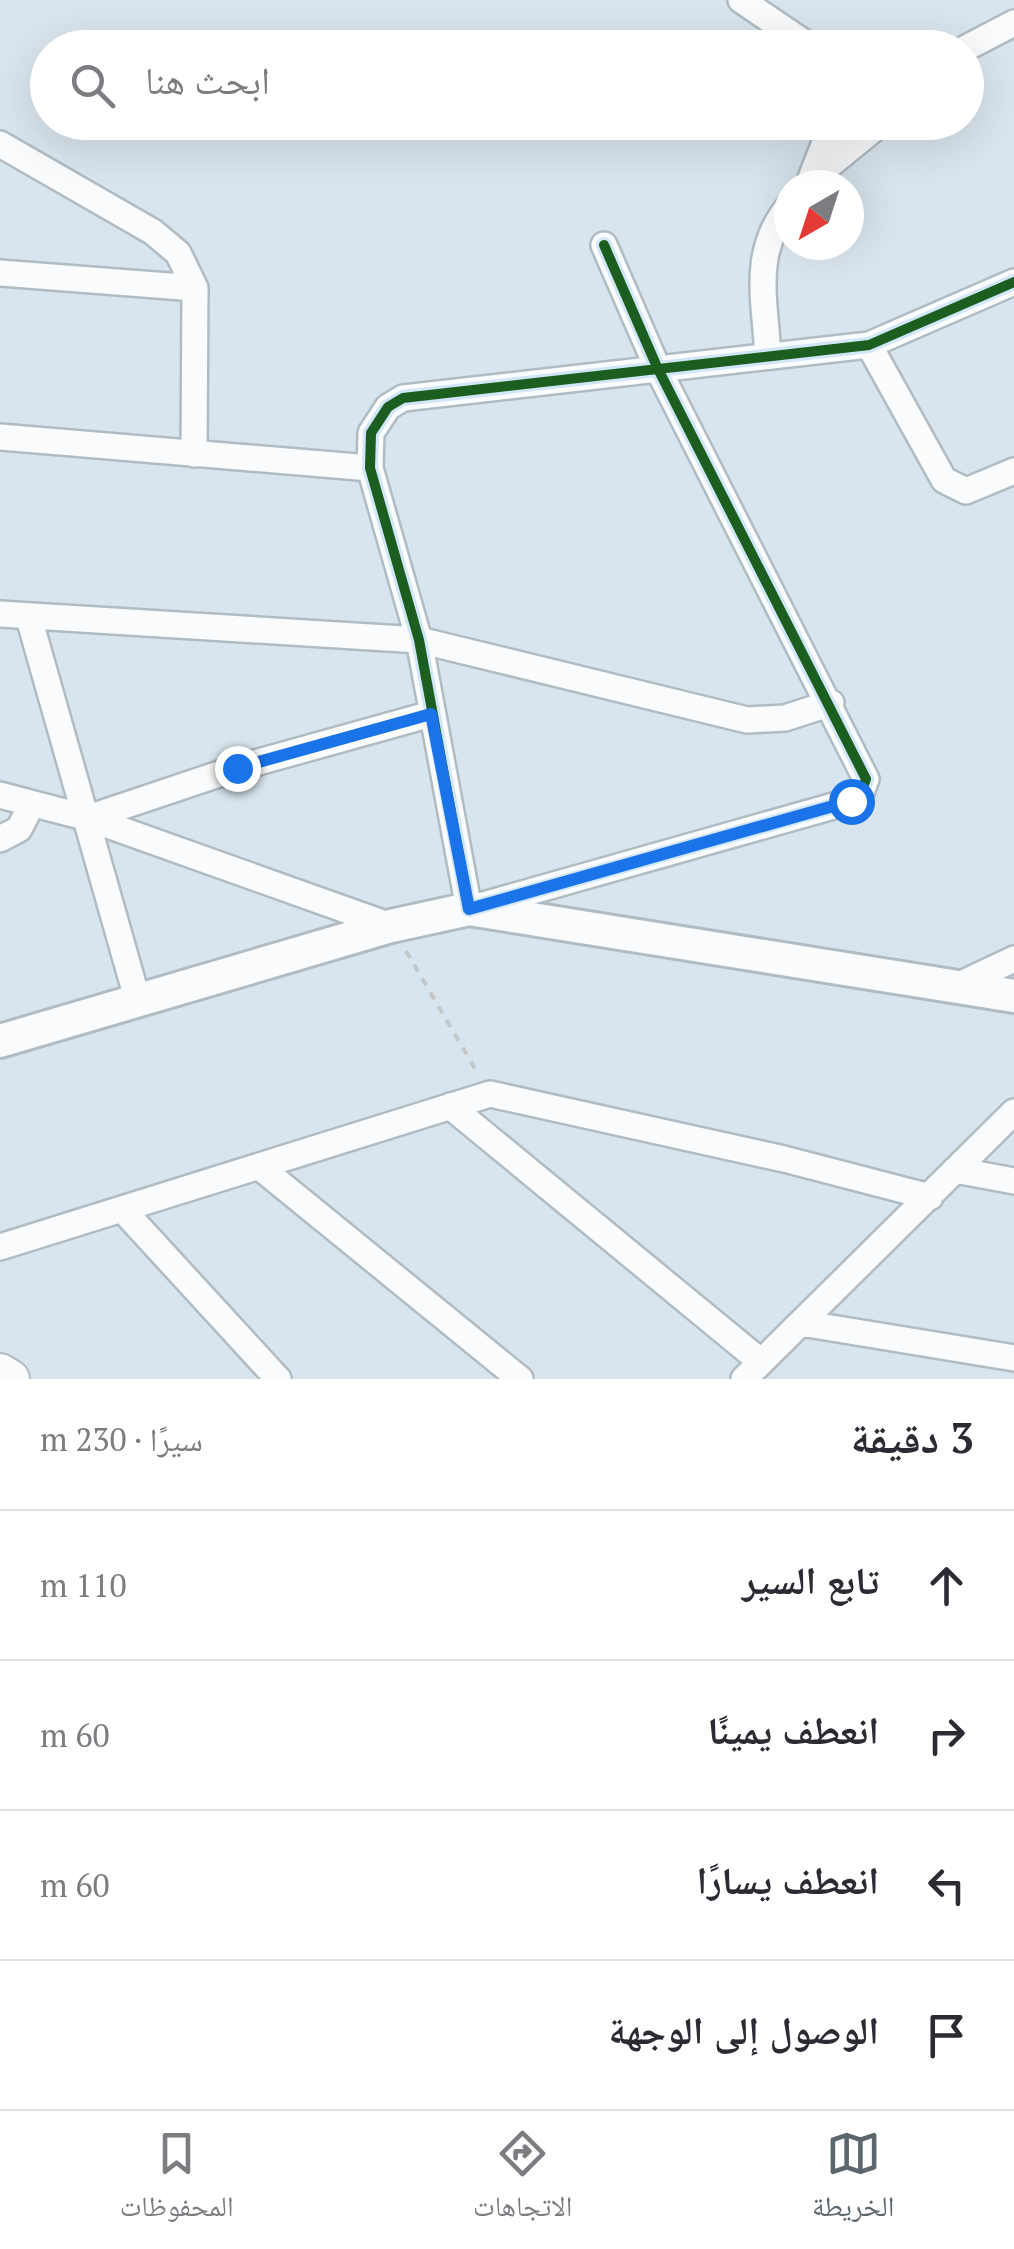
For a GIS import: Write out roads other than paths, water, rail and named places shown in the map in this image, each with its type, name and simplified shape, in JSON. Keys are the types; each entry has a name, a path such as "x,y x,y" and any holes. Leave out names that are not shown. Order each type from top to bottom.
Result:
{"main road":[{"path":"0,1373 10,1379"}],"street":[{"path":"742,0 786,30"},
{"path":"984,39 1014,23"},
{"path":"813,170 826,140"},
{"path":"824,170 860,140"},
{"path":"0,144 170,244 195,288 194,454"},
{"path":"768,356 763,252 774,225"},
{"path":"0,1041 391,926 469,909 851,801 864,788 865,771 657,367 604,245"},
{"path":"0,273 195,288"},
{"path":"469,909 419,640 370,468 372,433 388,407 403,398 869,346 1014,282"},
{"path":"869,346 944,480 966,491 1014,472"},
{"path":"0,437 370,468"},
{"path":"0,614 419,640 748,720 785,718 831,703"},
{"path":"29,618 136,998"},
{"path":"88,818 237,768 431,714"},
{"path":"0,795 88,818 391,926"},
{"path":"0,839 19,829 32,804"},
{"path":"469,909 1014,996"},
{"path":"959,985 1014,959"},
{"path":"0,1247 490,1094 930,1196"},
{"path":"450,1106 752,1370 1014,1112"},
{"path":"260,1168 520,1379"},
{"path":"956,1170 1014,1181"},
{"path":"122,1210 278,1379"},
{"path":"802,1323 1014,1358"}]}
